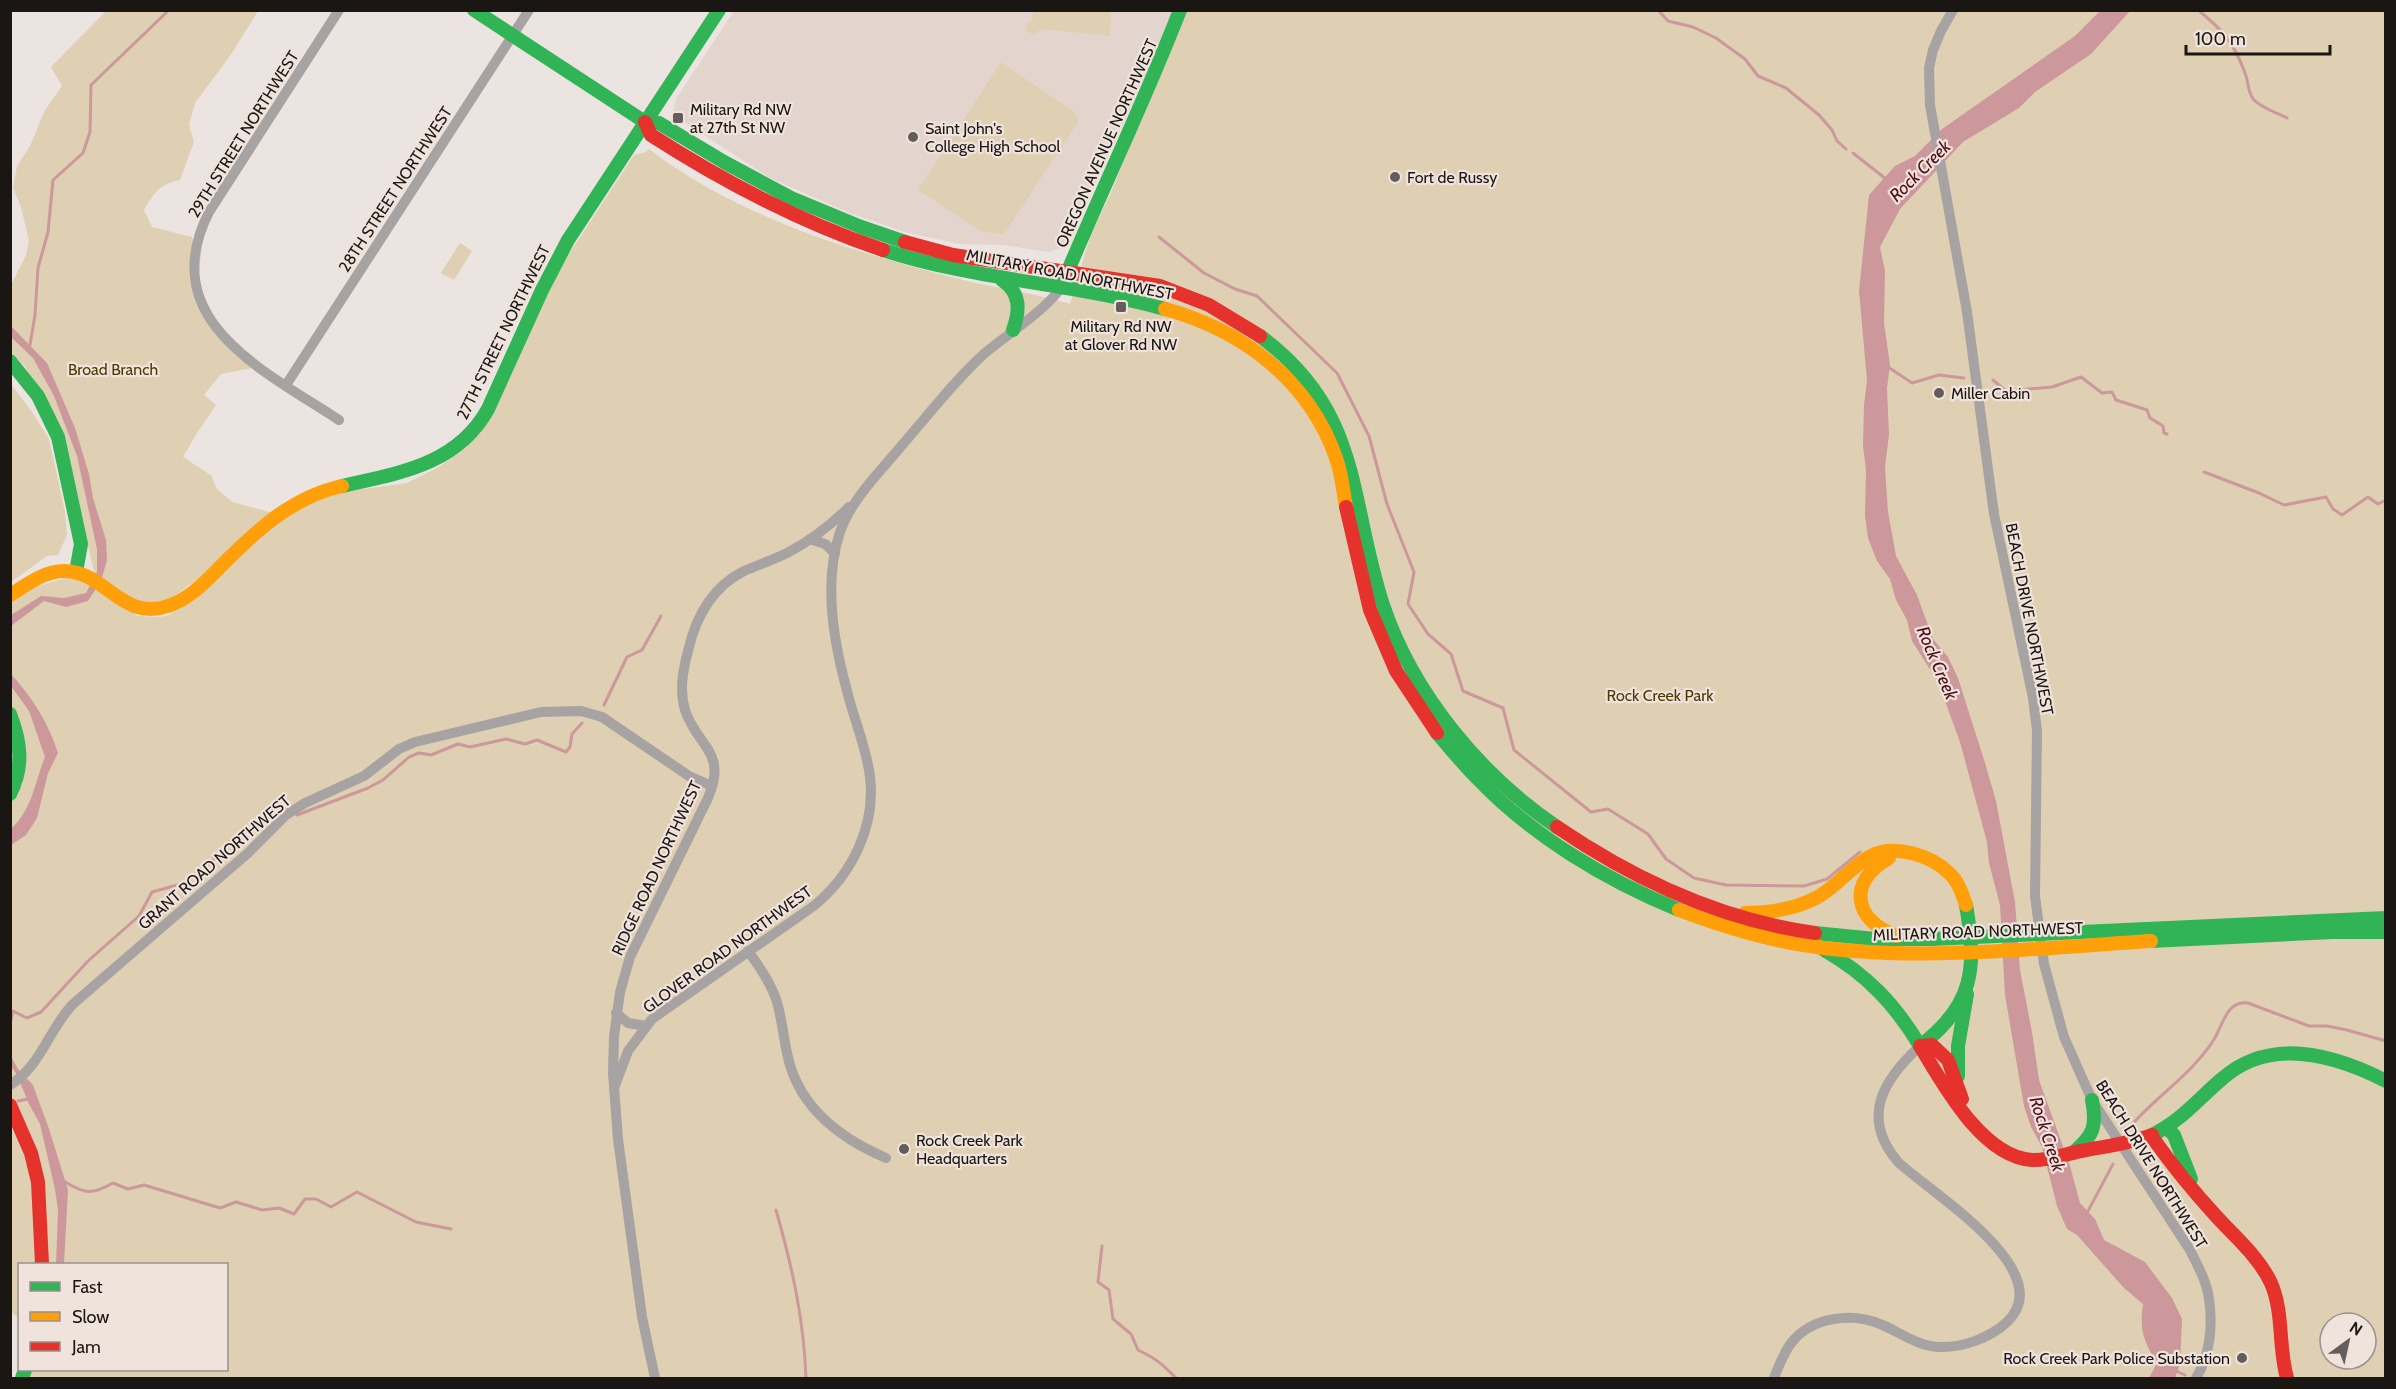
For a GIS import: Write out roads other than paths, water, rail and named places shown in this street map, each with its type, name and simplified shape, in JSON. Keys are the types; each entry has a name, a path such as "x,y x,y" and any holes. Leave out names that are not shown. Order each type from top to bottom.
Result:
{"main road":[{"name":"MILITARY ROAD NORTHWEST","path":"474,10 645,122 659,123 750,178 821,211 882,235 959,257 1158,286 1222,312 1283,353 1312,385 1342,438 1352,465 1376,581 1392,631 1417,679 1457,737 1517,797 1593,851 1671,892 1725,912 1788,929 1840,937 1906,939 1931,946"},
{"name":"27TH STREET NORTHWEST","path":"76,572 137,607 156,609 168,606 195,590 272,519 300,499 332,486 398,475 432,461 465,439 484,416 558,257 719,10"},
{"name":"OREGON AVENUE NORTHWEST","path":"1061,288 1163,55 1180,10"},
{"name":"MILITARY ROAD NORTHWEST","path":"645,122 651,135 731,185 777,208 838,232 910,258 1002,280 1152,304 1208,322 1258,351 1292,383 1316,416 1336,457 1371,614 1401,679 1446,745 1512,810 1571,853 1630,890 1711,922 1773,940 1866,952 2331,919 2385,918"},
{"path":"1002,280 1016,292 1020,304 1019,315 1013,330"},
{"path":"10,361 38,396 54,424 79,532 81,550 76,572 61,570 48,574 10,595"},
{"path":"48,574 70,554 79,532"},
{"path":"10,714 17,733 21,758 18,780 10,794"},
{"path":"1725,912 1753,913 1791,908 1812,900 1861,862 1884,851 1905,852 1930,860 1945,869 1958,883 1965,896 1968,911 1971,960 1958,1051 1962,1099"},
{"path":"1905,852 1873,867 1863,880 1860,896 1864,913 1872,924 1883,931 1906,939"},
{"name":"MILITARY ROAD NORTHWEST","path":"2077,937 2385,932"},
{"path":"1804,945 1825,951 1878,987 1896,1007 1950,1093 1969,1117 2000,1149 2021,1158 2037,1159 2120,1146 2152,1137 2188,1112 2229,1073 2247,1061 2262,1056 2287,1053 2323,1057 2349,1064 2385,1081"},
{"path":"1920,1046 1946,1022 1963,1000 1967,990"},
{"path":"1920,1046 1932,1045 1944,1054 1969,1117"},
{"path":"2074,1152 2085,1143 2096,1126 2097,1120 2092,1100"},
{"path":"10,1105 31,1153 38,1182 42,1263"},
{"path":"2167,1128 2174,1134 2199,1196"},
{"path":"2152,1137 2199,1196 2258,1262 2270,1280 2280,1313 2283,1360 2288,1378"}],"street":[{"name":"29TH STREET NORTHWEST","path":"339,10 209,212 202,226 196,249 195,272 197,287 207,314 233,349 339,420"},
{"name":"28TH STREET NORTHWEST","path":"286,385 529,10"},
{"name":"BEACH DRIVE NORTHWEST","path":"1953,10 1933,50 1929,86 1932,118 1968,320 1994,514 2033,698 2037,731 2035,896 2044,964 2064,1037 2092,1100 2190,1250 2201,1273 2210,1299 2210,1329 2206,1356 2196,1378"},
{"name":"GLOVER ROAD NORTHWEST","path":"614,1088 626,1055 646,1026 670,1005 806,911 830,891 852,862 866,826 870,778 837,647 832,596 835,553 842,528 859,497 958,380 1061,288"},
{"name":"RIDGE ROAD NORTHWEST","path":"655,1378 640,1310 618,1139 613,1053 616,1013 630,957 712,786 714,771 712,756 689,720 683,697 683,674 695,624 708,601 725,583 746,570 788,552 810,539 834,521 859,497"},
{"path":"810,539 825,544 835,553"},
{"name":"GRANT ROAD NORTHWEST","path":"14,1083 37,1061 60,1020 73,1004 248,853 282,819 299,806 364,776 410,744 541,712 581,711 602,717 689,776 712,786"},
{"path":"748,951 767,979 774,995 791,1068 811,1105 840,1134 886,1158"},
{"name":"GLOVER ROAD NORTHWEST","path":"616,1013 628,1023 646,1026"},
{"path":"1774,1378 1783,1355 1792,1342 1801,1332 1818,1323 1837,1318 1859,1317 1880,1323 1929,1346 1951,1346 1982,1337 2000,1328 2013,1316 2017,1308 2019,1300 2016,1279 2008,1263 1990,1238 1898,1162 1890,1153 1881,1132 1880,1105 1884,1087 1899,1065 1920,1046"}],"water":[{"name":"Rock Creek","path":"2100,11 2130,11 2091,54 2035,92 2019,108 1963,142 1900,209 1880,247 1885,271 1884,323 1890,365 1887,388 1889,435 1885,467 1888,512 1896,556 1917,595 1933,639 1948,657 1958,678 1996,801 2015,902 2020,970 2039,1080 2070,1166 2080,1203 2095,1219 2104,1240 2145,1262 2172,1298 2182,1319 2180,1364 2175,1378 2149,1378 2157,1363 2144,1335 2143,1304 2124,1288 2077,1235 2067,1229 2057,1206 2042,1147 2031,1127 2024,1106 2005,995 2000,905 1989,863 1987,842 1960,742 1938,682 1912,641 1907,620 1896,600 1890,579 1877,561 1868,538 1865,516 1866,470 1863,446 1867,380 1859,291 1869,195 1895,166 1915,156 1942,129 2075,36"},
{"path":"11,326 47,363 75,428 106,540 107,560 101,581 88,601 66,607 44,601 11,626 11,615 41,596 64,598 86,593 97,572 97,549 77,456 54,396 33,358 11,337"},
{"path":"10,673 38,710 58,753 48,773 37,818 26,835 11,845 11,829 29,804 45,757 29,711 11,686"},
{"path":"10,1055 18,1069 33,1085 68,1190 64,1263 56,1263 58,1210 40,1124 11,1066"}],"waterway":[{"path":"30,345 35,315 38,268 48,232 53,180 83,153 90,132 91,85 169,10"},
{"path":"1658,10 1668,21 1693,27 1716,38 1745,59 1758,76 1786,88 1819,115 1832,130 1837,141 1846,149"},
{"path":"2198,10 2221,31 2232,45 2241,62 2250,94 2254,100 2287,118"},
{"name":"Rock Creek","path":"1853,153 1886,179"},
{"path":"1159,237 1204,273 1235,289 1257,296 1337,373 1369,436 1387,504 1414,572 1408,604 1428,634 1451,654 1463,691 1503,708 1514,750 1591,812 1608,809 1648,834 1666,859 1694,878 1726,885 1804,886 1827,879 1860,852"},
{"path":"1888,367 1912,383 1939,375 1964,378"},
{"path":"1993,380 2006,391 2052,387 2081,377 2102,393 2112,392 2116,400 2147,410 2150,418 2163,426 2164,433 2167,434"},
{"path":"2204,472 2284,505 2326,497 2333,509 2342,515 2368,497 2378,504 2386,500"},
{"path":"604,705 627,657 642,650 661,616"},
{"path":"297,815 368,788 383,780 409,757 419,753 431,755 458,744 470,747 506,739 525,744 537,740 566,752 570,747 572,734 582,723"},
{"path":"10,1023 13,1011 27,1018 41,1012 88,961 139,916 152,892 185,883 223,852 226,844 240,833 249,830"},
{"path":"2128,1129 2194,1065 2213,1041 2226,1015 2241,1003 2248,1003 2309,1026 2327,1026 2386,1041"},
{"path":"18,1101 28,1099"},
{"path":"2087,1213 2113,1164"},
{"path":"61,1183 65,1182 89,1192 113,1183 128,1189 144,1185 220,1208 236,1202 262,1210 279,1208 294,1214 305,1199 316,1199 331,1207 357,1192 416,1222 451,1229"},
{"path":"776,1210 796,1293 803,1335 806,1378"},
{"path":"1102,1246 1098,1282 1109,1290 1113,1319 1131,1334 1138,1350 1159,1362 1176,1378"},
{"path":"2176,1371 2185,1375"}],"place":[{"name":"Military Rd NW at 27th St NW","path":"678,118"},
{"name":"Saint John's College High School","path":"913,137"},
{"name":"Fort de Russy","path":"1395,177"},
{"name":"Military Rd NW at Glover Rd NW","path":"1121,307"},
{"name":"Miller Cabin","path":"1939,393"},
{"name":"Rock Creek Park Headquarters","path":"904,1149"},
{"name":"Rock Creek Park Police Substation","path":"2242,1358"}],"park label":[{"name":"Broad Branch","path":"113,369"},
{"name":"Rock Creek Park","path":"1660,695"}]}
